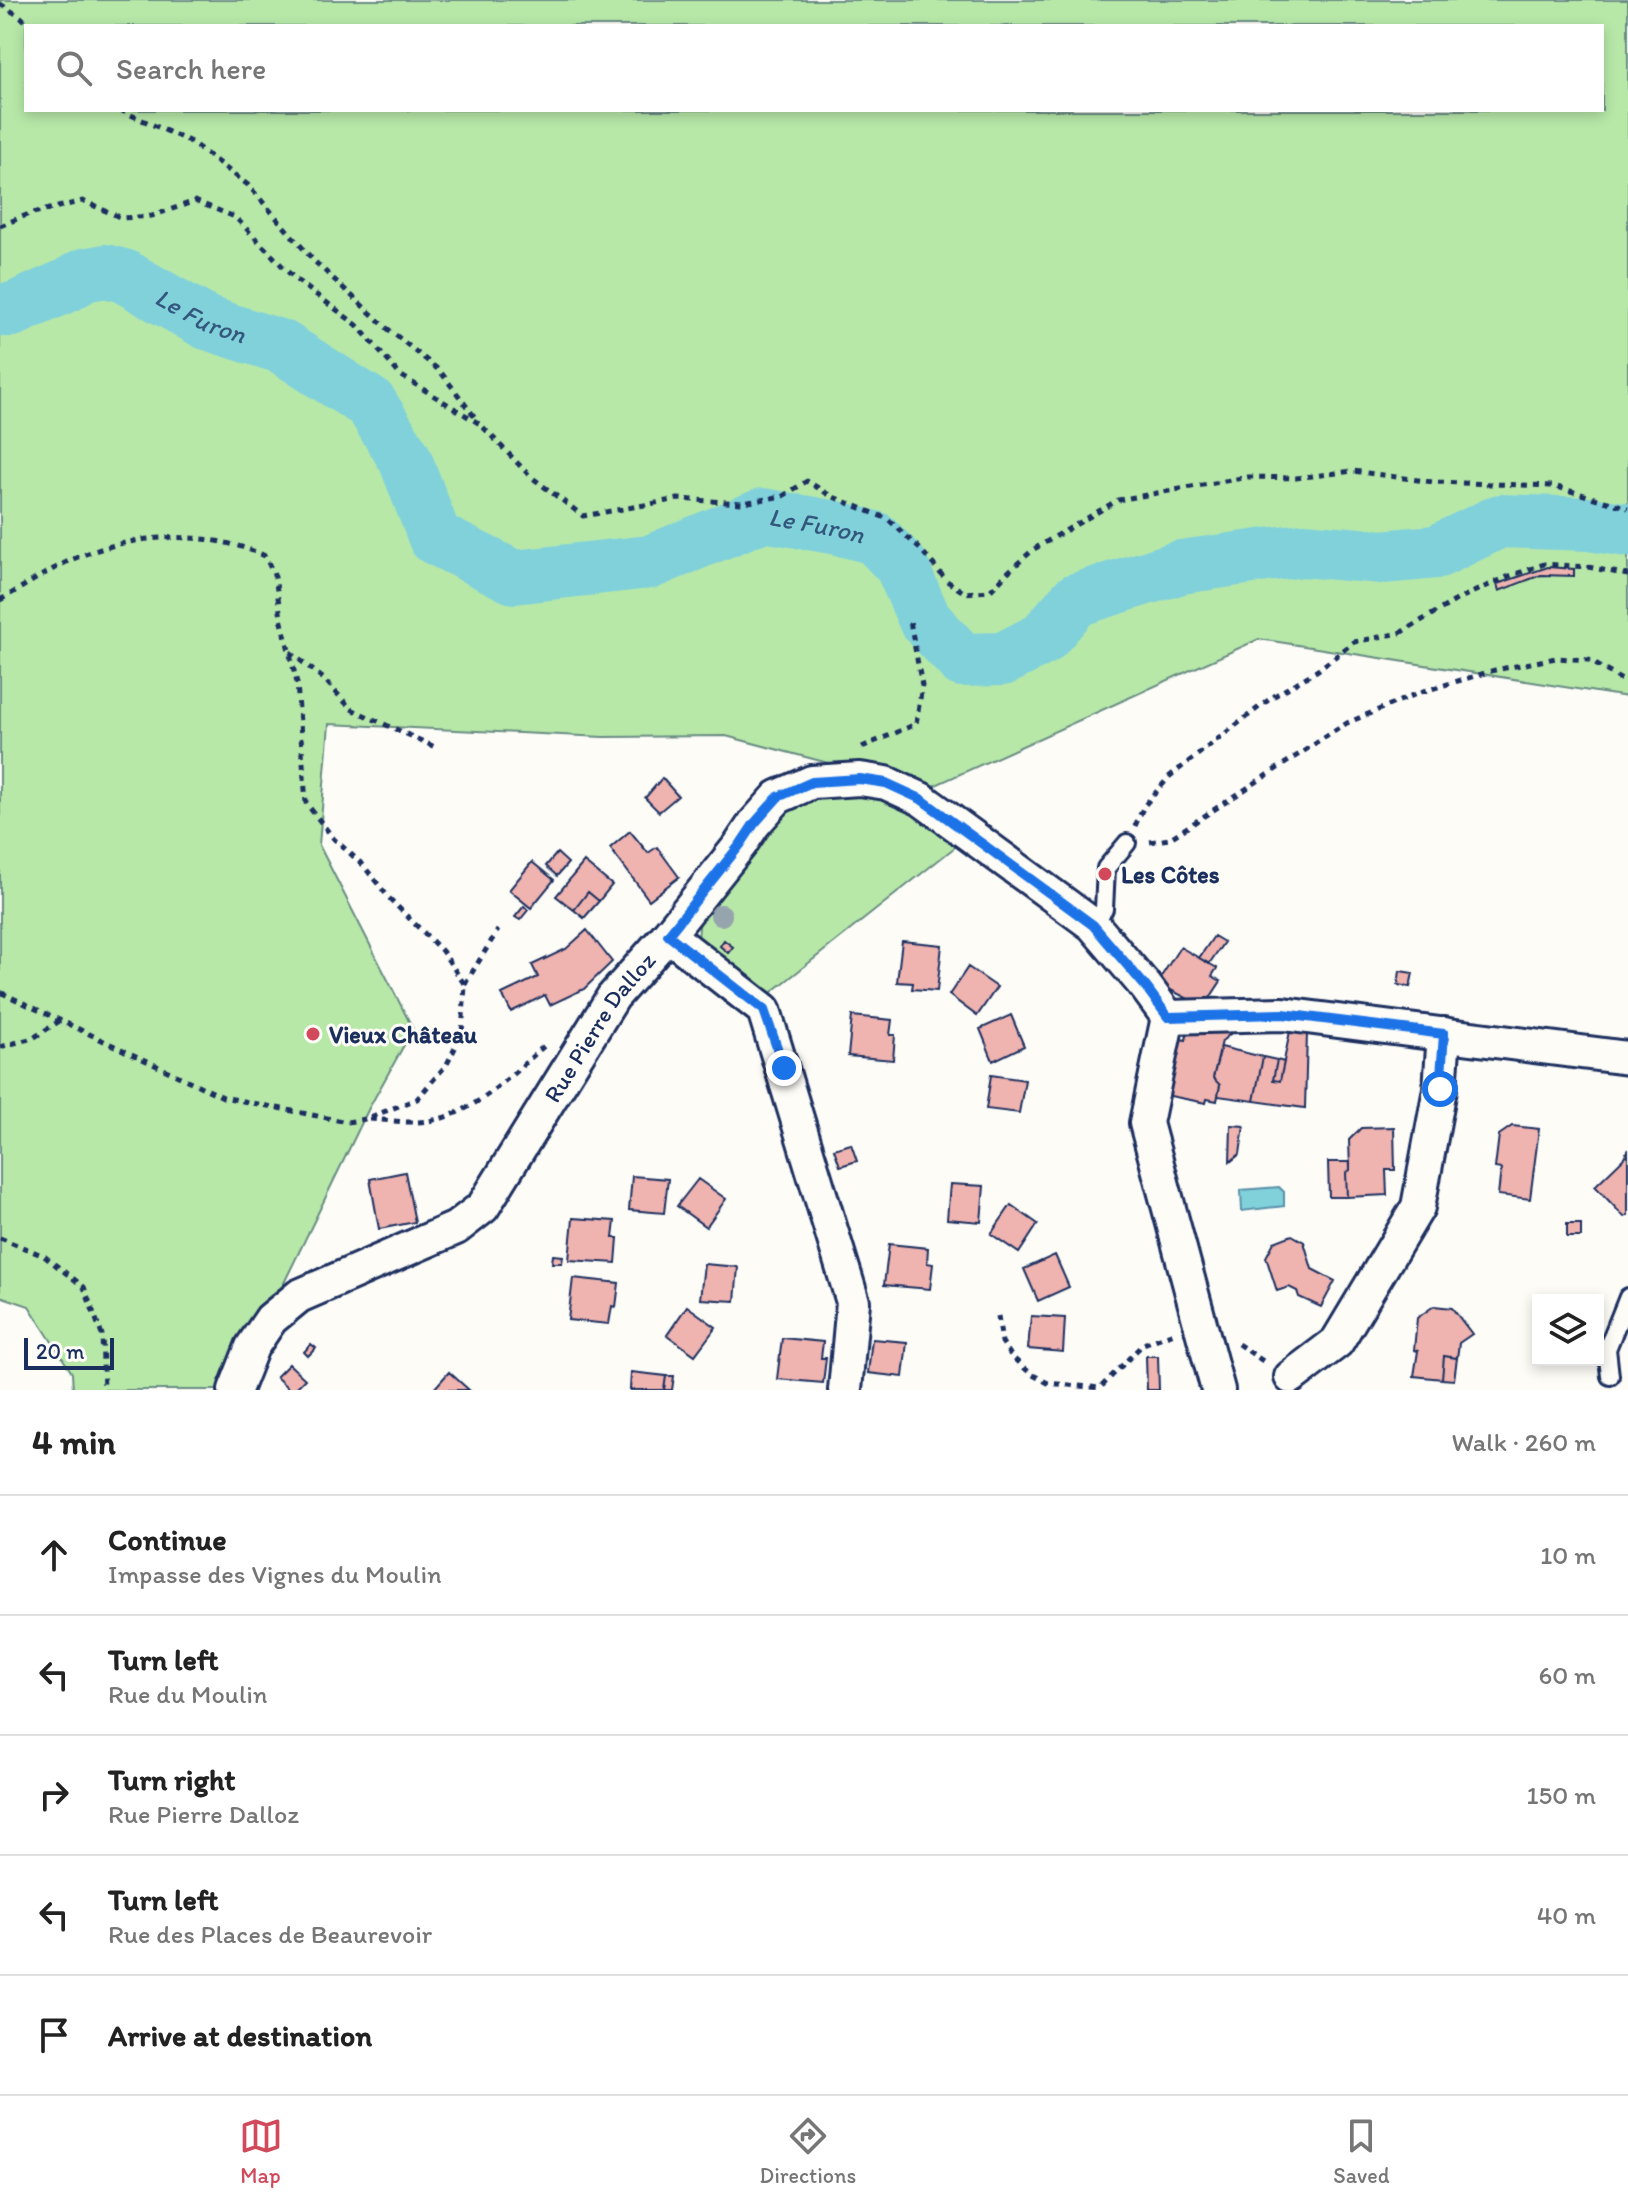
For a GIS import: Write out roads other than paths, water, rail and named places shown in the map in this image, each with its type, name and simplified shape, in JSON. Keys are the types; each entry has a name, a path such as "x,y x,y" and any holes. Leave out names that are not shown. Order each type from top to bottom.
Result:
{"street":[{"name":"Rue Pierre Dalloz","path":"241,1389 252,1347 271,1319 299,1296 456,1228 483,1207 613,997 668,935 778,797 812,782 860,779 886,783 921,799 1093,925 1168,1017"},
{"path":"668,935 764,1010 853,1302 845,1390"},
{"path":"1218,1390 1146,1123 1168,1017 1283,1014 1628,1058"},
{"path":"1291,1377 1337,1342 1418,1207 1440,1089 1444,1034"}],"lane":[{"path":"1093,925 1104,909 1106,868 1127,843"},
{"path":"1610,1376 1607,1349 1628,1297"}],"water":[{"path":"1279,1187 1284,1192 1284,1206 1242,1211 1241,1190"}],"waterway":[{"name":"Le Furon","path":"0,310 12,310 84,275 105,271 124,276 207,323 282,347 371,404 405,459 435,538 514,577 650,562 763,515 875,538 901,565 925,620 962,660 1003,659 1042,639 1076,600 1181,567 1303,550 1382,557 1436,552 1500,521 1589,524 1628,530"},
{"path":"1604,527 1606,513"}],"place":[{"name":"Les Côtes","path":"1105,874"},
{"name":"Vieux Château","path":"313,1034"}]}
